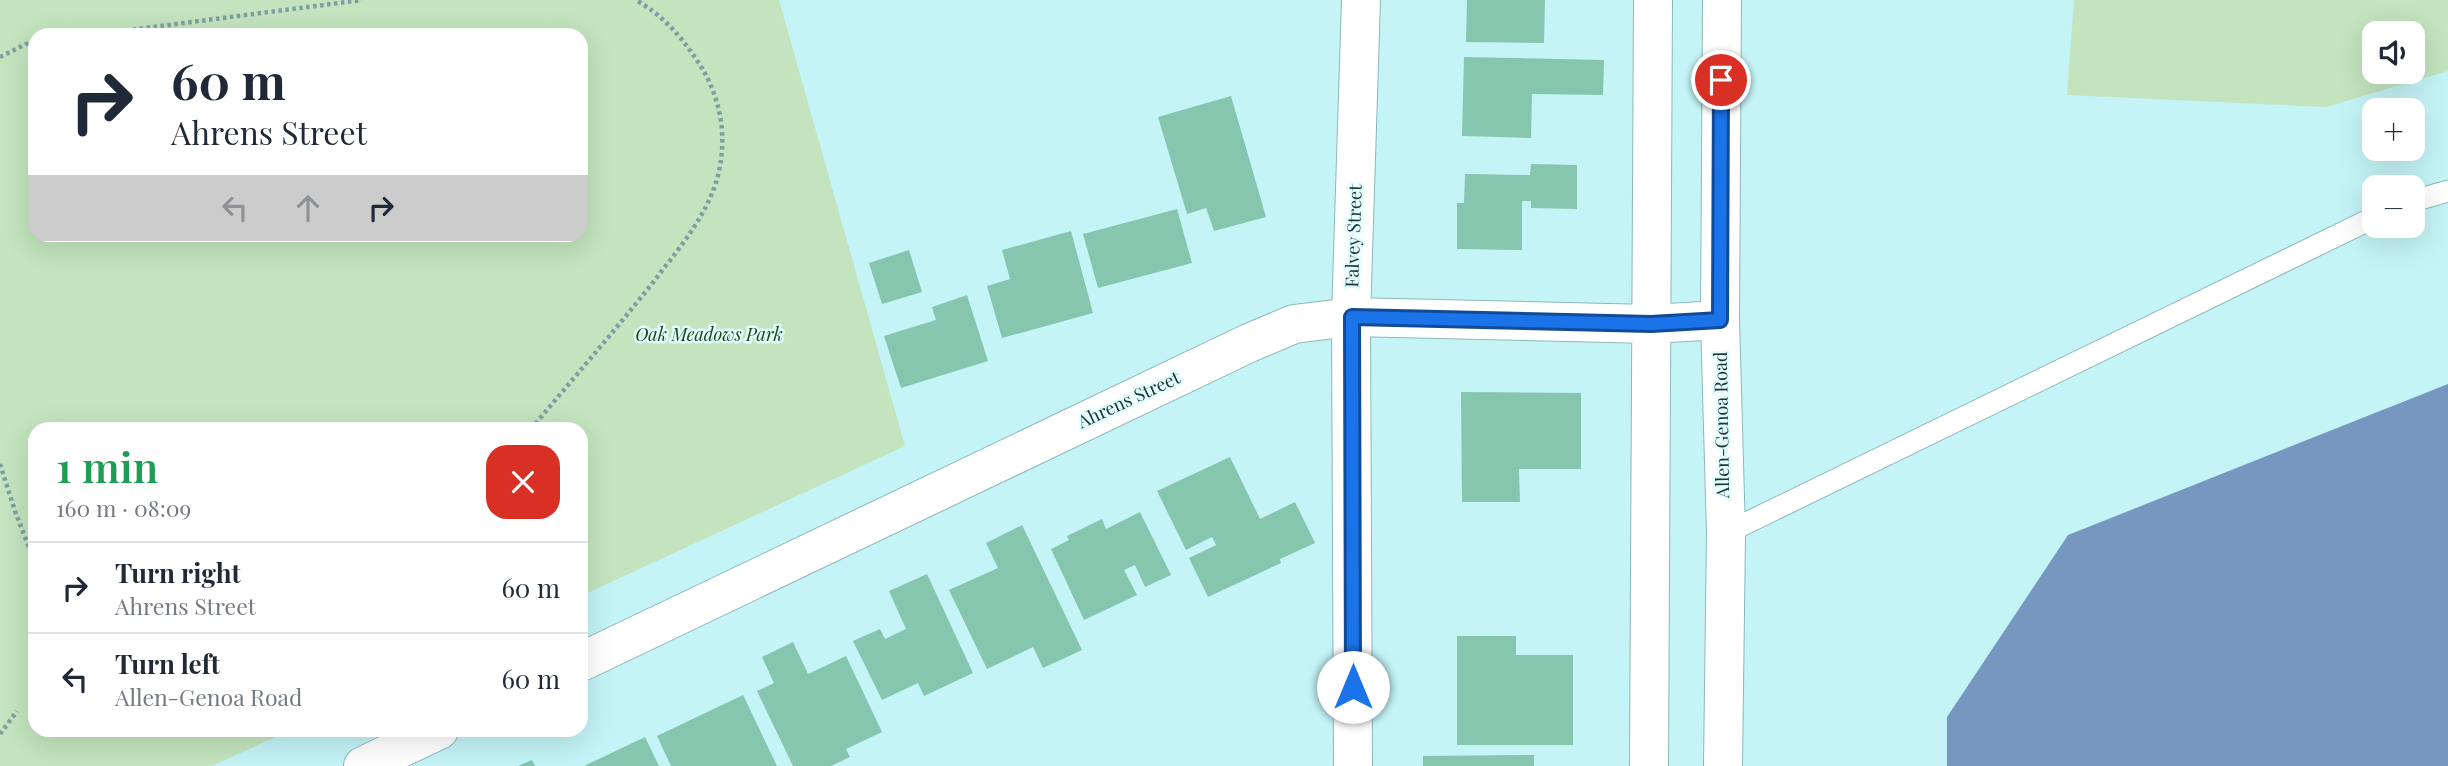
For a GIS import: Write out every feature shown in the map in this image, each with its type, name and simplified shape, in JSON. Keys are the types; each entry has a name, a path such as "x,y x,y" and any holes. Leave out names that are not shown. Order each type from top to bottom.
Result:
{"street":[{"name":"Falvey Street","path":"1353,766 1352,317 1361,0"},
{"path":"1649,766 1653,0"},
{"name":"Allen-Genoa Road","path":"1721,0 1720,320 1726,533 1723,766"},
{"name":"Ahrens Street","path":"588,659 1249,343 1294,324 1352,317 1651,324 1720,320"},
{"path":"363,766 424,737"}],"lane":[{"path":"2425,198 2448,191"},
{"path":"1726,533 2362,223"}],"path":[{"path":"145,28 362,0"},
{"path":"537,422 624,320 691,233 711,196 720,166 722,134 717,101 703,69 680,35 649,7 636,0"},
{"path":"0,57 28,44"},
{"path":"0,464 28,545"},
{"path":"0,734 18,712"}],"green space":[{"name":"Oak Meadows Park","path":"0,0 779,0 905,446 588,593 588,422 28,422 28,737 276,737 212,766 0,766"},
{"path":"2074,0 2448,0 2448,71 2425,78 2425,21 2362,21 2362,84 2404,84 2326,107 2067,95"}],"water":[{"path":"2448,384 2448,766 1947,766 1947,717 2068,535"}],"building":[{"path":"1467,0 1545,0 1544,43 1466,42"},
{"path":"1464,57 1604,60 1603,95 1532,94 1531,138 1462,136"},
{"path":"1231,96 1266,217 1214,231 1206,208 1187,214 1158,117"},
{"path":"1531,164 1577,165 1577,209 1531,208 1531,201 1522,201 1522,250 1457,249 1457,203 1464,203 1465,174 1530,175"},
{"path":"1177,209 1192,263 1098,288 1083,234"},
{"path":"1071,231 1093,313 1002,338 987,286 1010,279 1002,250"},
{"path":"909,250 922,292 882,304 869,263"},
{"path":"967,295 988,361 901,388 884,336 936,320 932,307"},
{"path":"1461,392 1581,393 1581,469 1519,469 1520,502 1462,502"},
{"path":"1230,457 1260,519 1295,502 1315,543 1280,559 1281,563 1208,597 1189,558 1216,545 1212,537 1186,550 1157,491"},
{"path":"1140,512 1171,575 1145,587 1135,565 1124,570 1137,595 1084,620 1051,549 1069,540 1067,536 1102,519 1106,529"},
{"path":"1022,525 1082,650 1043,668 1033,647 987,669 949,590 998,568 986,543"},
{"path":"927,574 973,673 924,696 918,683 882,700 853,641 880,629 885,639 906,629 889,591"},
{"path":"1457,636 1516,636 1516,655 1573,655 1573,745 1457,745"},
{"path":"793,642 808,674 846,656 882,732 846,749 850,757 831,766 793,766 757,691 774,683 762,657"},
{"path":"743,695 777,766 671,766 657,736"},
{"path":"645,737 659,766 584,766"},
{"path":"1534,755 1534,766 1423,766 1423,756"},
{"path":"532,760 535,766 518,766"}],"route":[{"path":"1353,687 1352,317 1651,324 1720,320 1721,80"}]}
